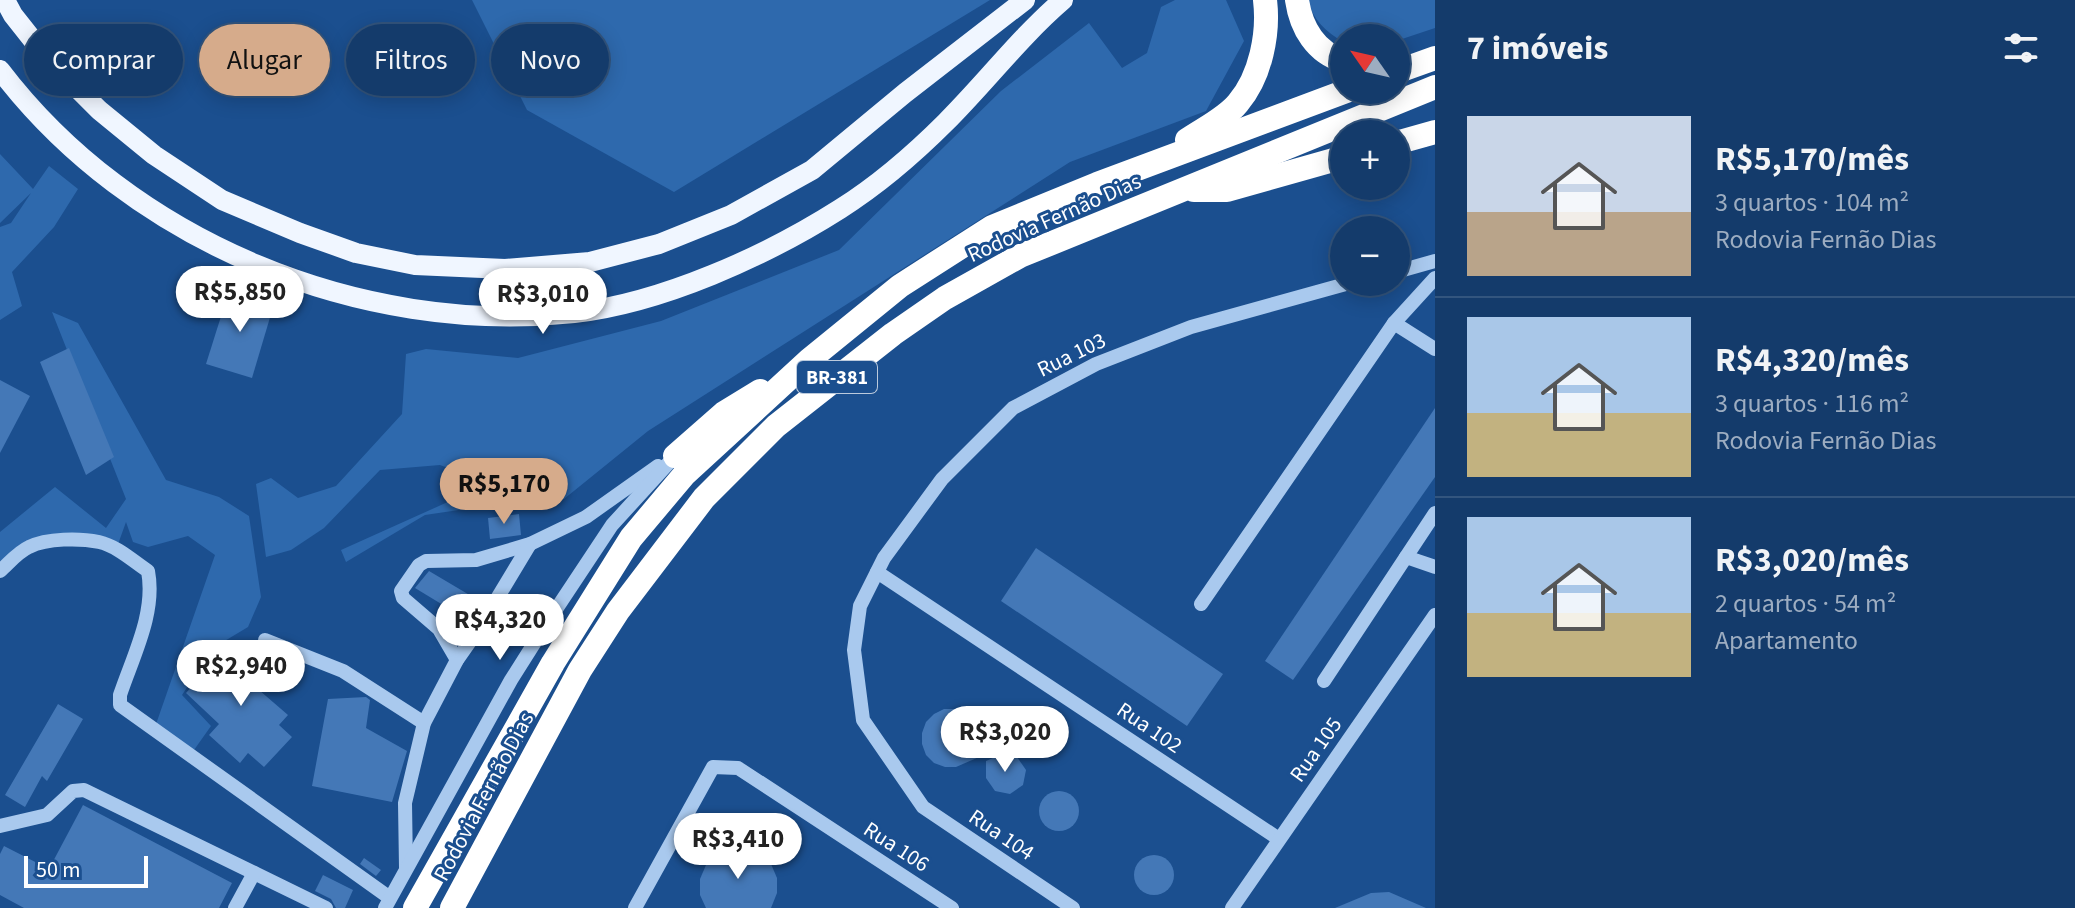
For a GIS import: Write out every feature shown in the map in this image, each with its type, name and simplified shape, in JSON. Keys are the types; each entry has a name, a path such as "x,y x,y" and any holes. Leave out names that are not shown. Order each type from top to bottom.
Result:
{"highway":[{"name":"BR-381","path":"1151,163 1238,103 1255,73 1264,46 1265,0"},
{"path":"1297,0 1305,26 1315,44 1330,56"},
{"name":"Rodovia Fernão Dias","path":"452,908 573,683 618,611 704,498 766,437 831,382 945,298 1020,256 1435,87"},
{"name":"Rodovia Fernão Dias","path":"415,908 553,663 631,538 684,475 809,360 900,286 992,227 1151,163 1330,97"},
{"path":"1410,139 1435,132"},
{"name":"BR-381","path":"1179,190 1227,190 1330,161"},
{"name":"BR-381","path":"675,456 724,413 809,360"}],"main road":[{"path":"5,0 47,58 99,110 154,155 222,200 356,253 415,265 505,269 590,262 659,244 731,215 812,170 1025,0"},
{"path":"0,70 45,123 151,210 268,269 318,287 406,310 477,316 575,313 665,292 780,245 843,207 910,155 947,121 1063,0"}],"street":[{"path":"1410,268 1435,261"},
{"path":"1201,604 1394,323 1432,286"},
{"name":"Rua 103","path":"877,572 942,479 1013,408 1096,364 1191,327 1330,288"},
{"path":"1394,323 1435,349"},
{"path":"457,660 439,629 403,598 401,591 419,565 426,561 476,560 530,544 586,517 628,485 675,456"},
{"name":"Rodovia Fernão Dias","path":"387,903 511,680 547,623 612,525 675,456"},
{"path":"1324,681 1435,513"},
{"path":"0,571 29,547 71,541 99,542 148,571 150,594 146,618 120,695 120,705 387,903"},
{"path":"406,869 405,803 424,723 457,660 530,544"},
{"path":"1406,557 1435,567"},
{"name":"Rua 102","path":"877,572 1279,839"},
{"name":"Rua 104","path":"877,572 860,606 854,650 863,720 923,807 1073,908"},
{"name":"Rua 105","path":"1232,908 1435,615"},
{"path":"265,640 343,671 424,723"},
{"name":"Rua 106","path":"635,908 713,767 738,768 952,908"},
{"path":"0,826 47,815 73,791 84,790 326,908"},
{"path":"235,908 258,876"},
{"path":"258,876 304,908"}],"shaded area":[{"path":"472,0 990,0 674,192 527,110 520,96 609,96 609,24 491,24 491,38"},
{"path":"1175,0 1226,0 1244,41 1206,111 1070,162 648,431 564,499 425,515 346,562 341,550 450,501 480,480 440,465 380,470 324,528 291,550 266,557 256,484 271,478 298,498 336,486 402,414 406,354 426,349 518,358 661,321 839,250 1001,91 1089,23 1122,68 1147,53 1161,7"},
{"path":"1307,0 1435,0 1435,28 1410,36 1410,24 1330,24 1330,33 1313,14"},
{"path":"0,154 33,189 49,166 78,189 54,227 12,272 22,306 0,320 0,227 11,223 31,193 0,223"},
{"path":"52,312 78,323 166,480 219,497 249,516 261,597 248,627 213,648 182,695 211,726 194,750 155,727 215,555 188,536 148,547 133,542 126,522 117,547 33,539 0,561 0,532 55,487 106,528 126,499"}],"building":[{"path":"229,291 274,304 252,378 206,364"},
{"path":"69,348 114,457 86,475 40,362"},
{"path":"0,380 30,396 0,453"},
{"path":"1435,408 1435,477 1293,680 1265,661"},
{"path":"519,514 521,535 490,539 488,518"},
{"path":"1036,548 1223,674 1187,726 1001,601"},
{"path":"429,571 483,603 471,622 415,588"},
{"path":"230,644 269,679 259,690 288,715 279,725 292,737 264,767 248,753 240,763 209,735 219,724 186,693"},
{"path":"366,697 370,700 366,728 407,751 392,802 312,786 328,699"},
{"path":"58,704 83,719 47,781 42,776 25,807 5,795"},
{"path":"944,709 956,709 974,722 979,732 979,757 956,767 945,767 934,763 926,755 922,733 926,722"},
{"path":"1002,754 1017,757 1026,770 1023,785 1010,794 995,791 986,778 986,761"},
{"path":"1059,791 1073,797 1079,811 1073,825 1059,831 1045,825 1039,811 1045,797"},
{"path":"83,805 232,883 219,908 24,908 0,895 0,854 4,846 49,869"},
{"path":"730,848 746,848 760,854 771,864 777,878 777,893 771,908 706,908 700,895 700,879 706,865 716,854"},
{"path":"1154,855 1168,861 1174,875 1168,889 1154,895 1140,889 1134,875 1140,861"},
{"path":"364,858 381,870 376,876 360,864"},
{"path":"323,875 353,890 345,908 336,908 331,899 315,891"},
{"path":"1389,892 1426,908 1335,908 1371,893"}]}
